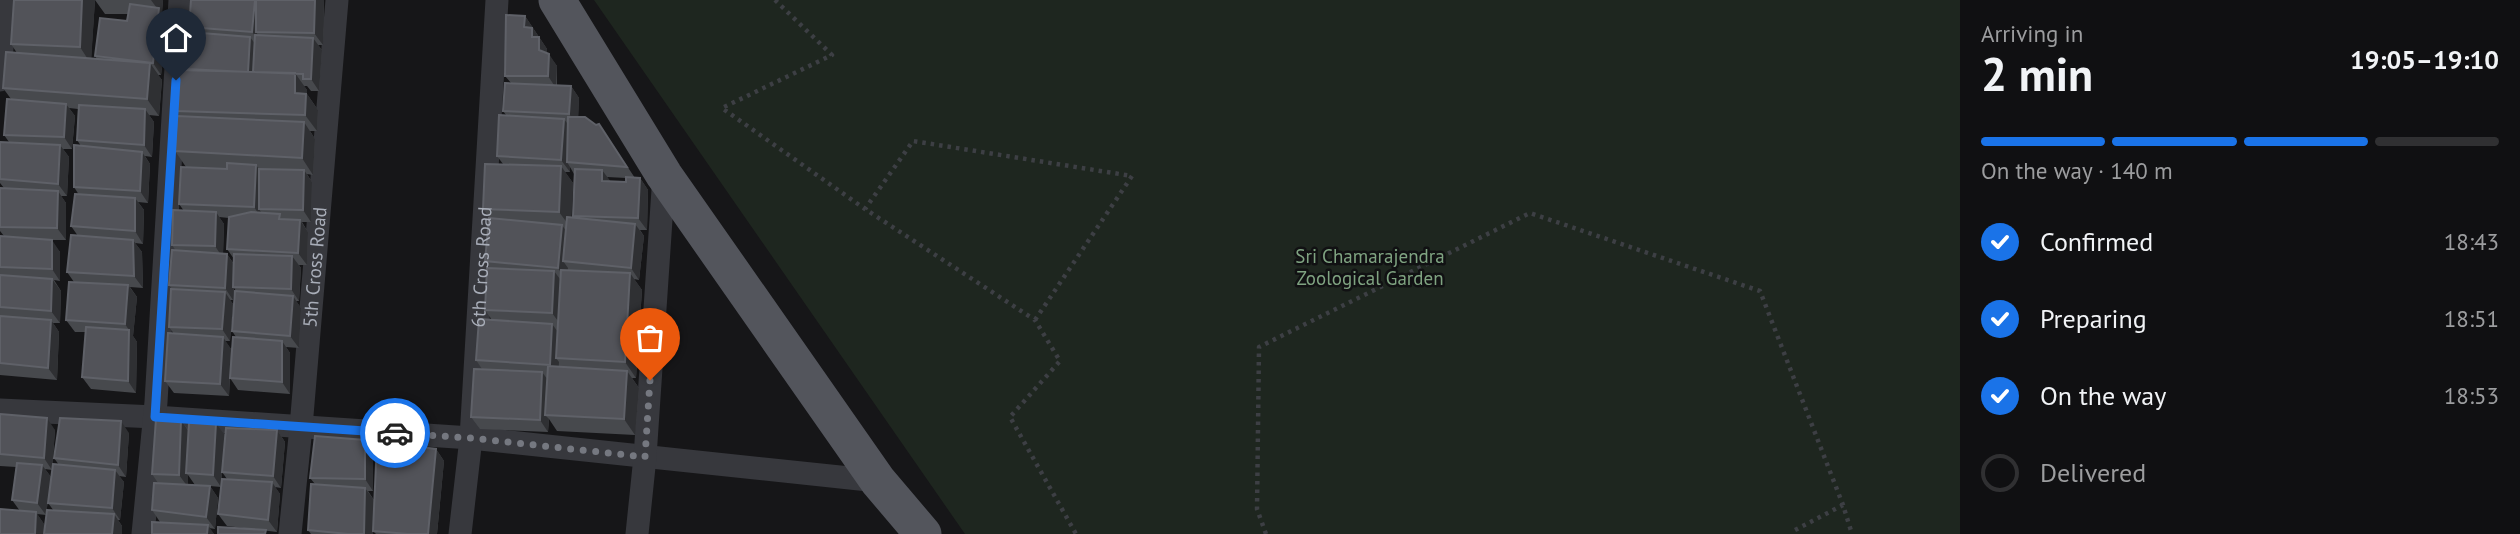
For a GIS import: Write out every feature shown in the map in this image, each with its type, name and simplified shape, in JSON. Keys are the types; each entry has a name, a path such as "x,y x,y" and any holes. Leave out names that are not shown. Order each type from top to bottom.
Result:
{"main road":[{"path":"557,0 664,175 878,481 923,534"}],"street":[{"path":"0,80 5,0"},
{"path":"143,534 155,417 180,0"},
{"name":"5th Cross Road","path":"290,534 337,0"},
{"name":"6th Cross Road","path":"460,534 471,438 497,0"},
{"path":"637,534 645,457 664,175"},
{"path":"0,410 155,417 471,438 878,481"}],"path":[{"path":"775,0 832,55 722,108 865,209 1035,320 1060,361 1010,417 1076,534"},
{"path":"865,209 913,141 1132,176 1035,320"},
{"path":"1266,534 1257,509 1259,347 1530,213 1760,291 1852,534"},
{"path":"1795,530 1843,505"}],"green space":[{"name":"Sri Chamarajendra Zoological Garden","path":"594,0 1960,0 1960,534 965,534"}],"building":[{"path":"14,0 82,0 80,47 11,44"},
{"path":"191,0 255,0 252,32 189,27"},
{"path":"256,0 315,0 314,33 256,32"},
{"path":"130,4 159,8 153,63 95,56 100,18 127,21"},
{"path":"506,15 525,16 524,27 532,28 532,37 539,37 539,50 549,54 548,76 505,76"},
{"path":"189,32 250,37 248,72 186,69"},
{"path":"255,35 313,38 311,79 303,79 303,74 253,72"},
{"path":"6,52 150,63 147,99 3,88"},
{"path":"177,70 295,73 295,93 306,94 305,115 176,111"},
{"path":"505,83 571,86 569,114 503,111"},
{"path":"7,99 66,104 64,137 4,135"},
{"path":"79,105 145,109 144,145 77,140"},
{"path":"499,115 564,119 561,160 497,156"},
{"path":"177,116 304,122 302,158 175,151"},
{"path":"568,117 585,117 596,125 599,124 627,167 567,162"},
{"path":"0,142 60,145 58,184 0,179"},
{"path":"74,145 142,152 140,191 74,187"},
{"path":"227,163 256,165 254,207 179,204 181,167 227,169"},
{"path":"485,164 561,166 559,212 483,209"},
{"path":"259,169 304,170 303,210 259,209"},
{"path":"575,169 602,170 602,181 626,182 626,177 640,178 638,218 573,216"},
{"path":"0,188 58,191 57,228 0,227"},
{"path":"75,194 135,198 135,231 71,226"},
{"path":"173,210 216,212 215,246 172,245"},
{"path":"251,212 280,214 279,219 300,220 298,253 227,249 229,217"},
{"path":"567,217 635,224 631,268 563,261"},
{"path":"489,218 562,225 558,268 485,261"},
{"path":"71,235 133,240 134,276 67,272"},
{"path":"0,236 52,240 52,269 0,267"},
{"path":"172,250 227,254 225,288 169,285"},
{"path":"234,254 292,256 291,289 233,287"},
{"path":"487,268 554,271 552,313 485,310"},
{"path":"561,270 630,273 625,362 556,358"},
{"path":"0,275 52,279 51,311 0,307"},
{"path":"69,282 128,285 125,324 66,320"},
{"path":"171,289 225,292 222,329 169,327"},
{"path":"235,291 293,296 290,336 232,331"},
{"path":"0,316 51,320 48,368 0,363"},
{"path":"479,319 552,324 550,365 476,360"},
{"path":"86,327 129,330 128,381 82,377"},
{"path":"168,333 223,337 220,384 165,381"},
{"path":"233,337 282,341 282,382 230,378"},
{"path":"548,366 627,371 624,419 545,415"},
{"path":"474,369 542,372 540,420 471,417"},
{"path":"0,414 47,418 44,458 0,454"},
{"path":"60,418 121,421 118,465 54,458"},
{"path":"156,419 181,420 179,475 152,474"},
{"path":"189,423 216,423 213,475 186,473"},
{"path":"226,428 277,430 273,476 222,472"},
{"path":"315,436 365,440 365,479 310,478"},
{"path":"377,442 436,449 428,534 373,531"},
{"path":"17,463 42,465 37,503 12,500"},
{"path":"53,464 115,470 112,508 48,503"},
{"path":"222,479 272,482 268,520 218,514"},
{"path":"154,483 210,486 206,517 152,510"},
{"path":"311,484 365,488 364,534 308,530"},
{"path":"0,509 36,512 35,534 0,534"},
{"path":"47,510 114,514 112,534 44,534"},
{"path":"152,522 208,525 207,534 152,534"},
{"path":"218,527 266,530 265,534 218,534"}],"way so far":[{"path":"395,433 471,438 645,457 650,380"}],"route":[{"path":"176,80 155,417 395,433"}]}
